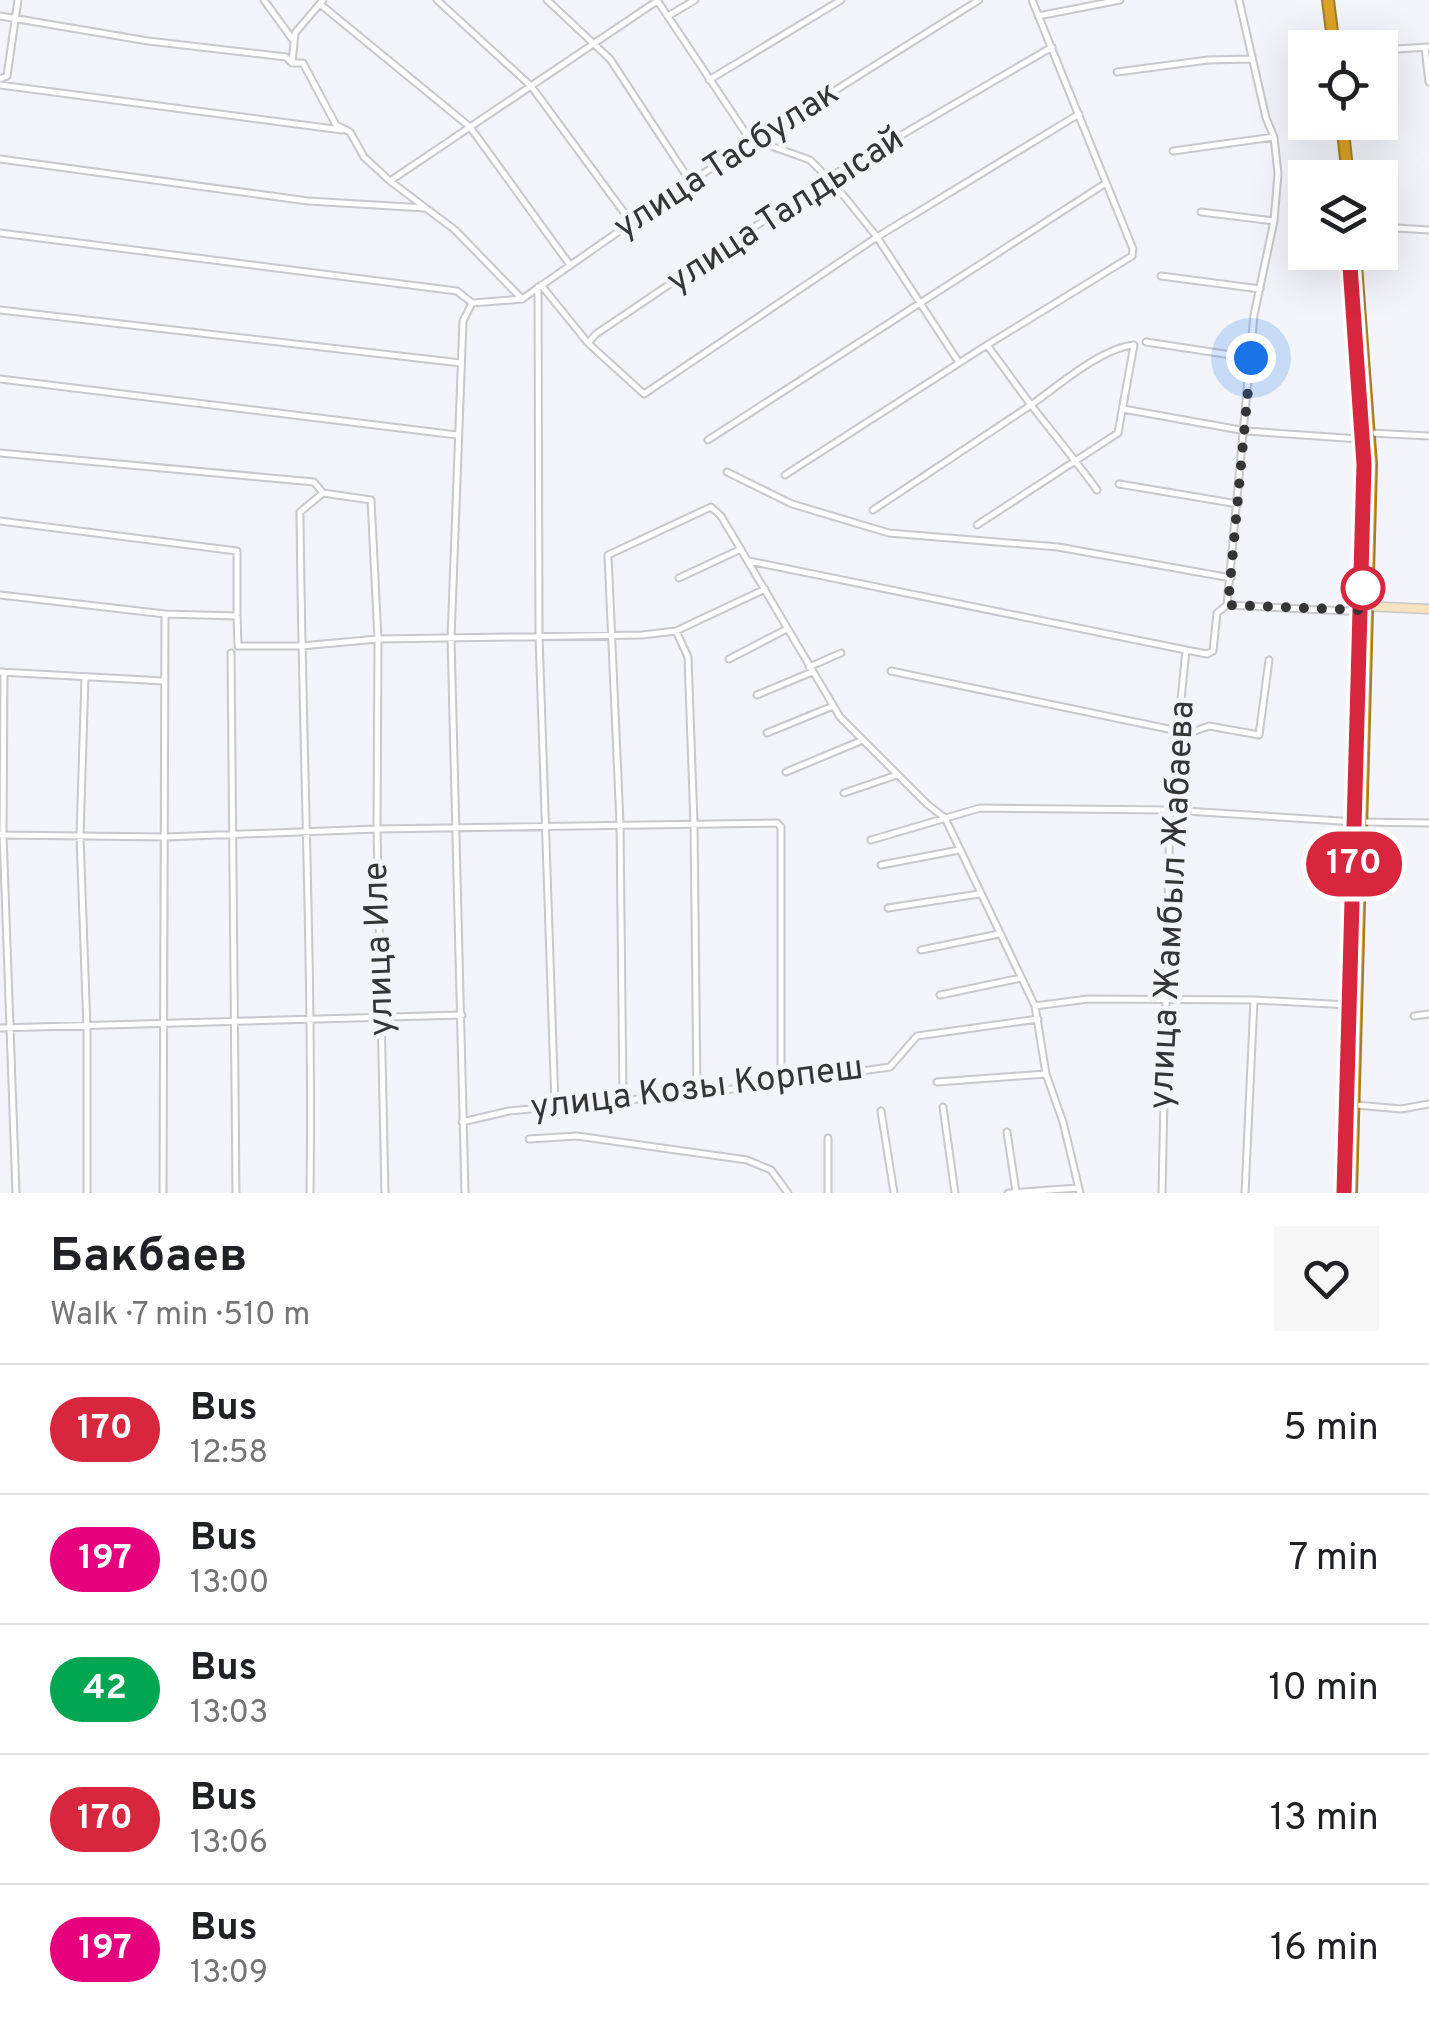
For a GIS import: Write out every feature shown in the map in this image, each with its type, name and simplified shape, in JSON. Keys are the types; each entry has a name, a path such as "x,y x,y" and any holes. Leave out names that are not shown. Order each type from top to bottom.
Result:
{"highway":[{"path":"1326,0 1329,30"},
{"path":"1347,1193 1353,1104 1365,606 1366,436 1353,270"},
{"path":"1347,1193 1349,1006 1359,822"}],"street":[{"path":"0,82 8,76 18,0"},
{"path":"264,0 293,40"},
{"path":"437,0 532,86 632,223"},
{"path":"547,0 610,59 690,182"},
{"path":"390,181 657,0 741,128 755,141 810,160 829,178 877,237 959,362"},
{"path":"668,16 695,0"},
{"path":"709,80 841,0"},
{"name":"улица Тасбулак","path":"522,300 690,182 978,0"},
{"path":"785,476 987,344 1132,256 1032,0"},
{"path":"1038,16 1120,0"},
{"name":"улица Жамбыл Жабаева","path":"1162,1193 1170,810 1186,650 1207,654 1213,651 1218,613 1228,605 1251,358 1278,174 1274,137 1266,118 1239,0"},
{"path":"292,63 295,33 321,2 470,128 570,265"},
{"path":"0,16 148,41 286,57 292,63 303,63 336,125 350,132 364,157 455,230 522,300"},
{"name":"улица Талдысай","path":"588,343 829,178 1052,47"},
{"path":"1398,49 1427,48 1429,82"},
{"path":"1117,72 1208,60 1252,59"},
{"path":"0,82 350,132"},
{"path":"540,286 588,343 644,394 877,237 1079,114"},
{"path":"1173,150 1274,137"},
{"path":"0,159 308,202 425,208"},
{"path":"708,440 1106,183"},
{"path":"1201,212 1274,221"},
{"path":"1398,229 1429,230"},
{"path":"0,232 458,291 472,304 522,300"},
{"path":"1160,276 1260,289"},
{"path":"540,286 540,636 555,1106"},
{"path":"465,1193 451,638 463,321 472,304"},
{"path":"0,310 461,363"},
{"path":"1146,342 1251,358"},
{"path":"987,344 1097,490"},
{"path":"873,510 1089,365 1122,346 1134,345 1118,433 977,526"},
{"path":"0,380 458,435"},
{"path":"1122,409 1246,432 1429,436"},
{"path":"0,453 314,482 323,493 372,500 378,639 377,829 166,837 2,835"},
{"path":"727,472 792,504 889,533 1058,547 1231,578"},
{"path":"1119,484 1238,504"},
{"path":"310,1193 313,1019 305,830 300,512 323,493"},
{"path":"624,1100 620,823 608,556 711,507 749,561 833,706 897,775 944,818 1035,1006 1046,1074 1063,1122 1079,1191 1008,1193"},
{"path":"0,521 237,551 238,646 676,632 765,590"},
{"path":"679,578 741,549"},
{"path":"749,561 1186,650"},
{"path":"0,595 165,614 237,616"},
{"path":"1228,605 1429,609"},
{"path":"163,1193 165,614"},
{"path":"729,659 787,629"},
{"path":"676,632 688,657 697,1094"},
{"path":"231,653 236,1193"},
{"path":"758,695 841,653"},
{"path":"891,671 1178,734 1209,726 1260,734 1270,660"},
{"path":"16,1193 2,835 2,672 164,681"},
{"path":"85,677 80,836 87,1026 86,1193"},
{"path":"767,734 833,706"},
{"path":"786,772 863,740"},
{"path":"844,793 897,775"},
{"path":"871,840 980,808 1170,810 1359,822 1429,822"},
{"name":"улица Иле","path":"385,1193 377,829 774,823 781,828 782,1084"},
{"path":"881,865 959,850"},
{"path":"888,908 979,894"},
{"path":"921,950 998,934"},
{"path":"940,995 1020,978"},
{"path":"1035,1006 1088,1000 1254,1000 1349,1006"},
{"path":"1245,1193 1254,1000"},
{"path":"1414,1016 1429,1014"},
{"path":"0,1028 462,1015"},
{"name":"улица Козы Корпеш","path":"462,1122 508,1111 697,1094 890,1067 917,1036 1038,1019"},
{"path":"937,1082 1046,1074"},
{"path":"1353,1104 1402,1110 1429,1104"},
{"path":"943,1106 955,1193"},
{"path":"881,1111 894,1193"},
{"path":"1007,1132 1016,1192"},
{"path":"529,1139 577,1136 747,1160 771,1170 788,1193"},
{"path":"828,1138 828,1193"}],"bus line":[{"name":"170","path":"1344,1193 1364,464 1350,270"}],"route":[{"path":"1251,358 1228,605 1358,610 1362,606 1363,588"}]}
